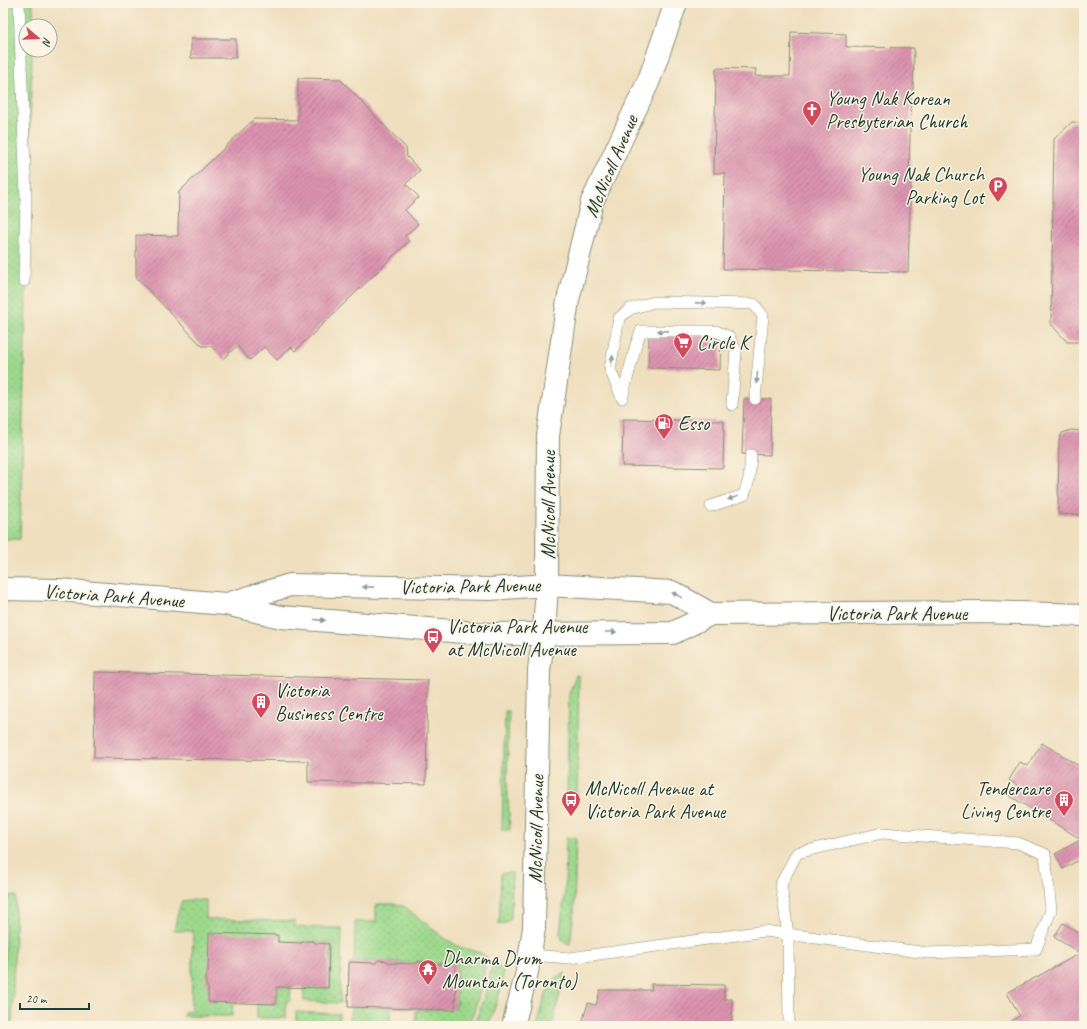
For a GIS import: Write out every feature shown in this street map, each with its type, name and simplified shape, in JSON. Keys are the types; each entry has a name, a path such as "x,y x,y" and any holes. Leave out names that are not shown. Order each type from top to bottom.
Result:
{"main road":[{"name":"McNicoll Avenue","path":"512,1026 523,990 535,919 539,670 544,633 547,585 548,436 568,300 592,202 649,80 676,3"},
{"name":"Victoria Park Avenue","path":"226,604 290,585 490,589 547,585 672,592 710,614"},
{"name":"Victoria Park Avenue","path":"3,589 59,590 226,604 281,617 488,634 673,632 710,614 983,612 1084,615"}],"lane":[{"path":"20,3 26,199 24,281"},
{"path":"732,405 736,351 729,337 716,331 641,331 622,398 610,369 619,318 630,309 654,302 754,304 763,316 755,399"},
{"path":"711,506 744,495 749,480 751,455"},
{"path":"530,955 570,958 765,931 788,934 927,953 1036,949 1051,910 1045,854 1018,843 882,833 797,853 781,884 788,934 788,1026"}],"green space":[{"path":"3,3 33,3 33,18 18,18 18,58 32,58 20,539 3,539"},
{"path":"576,675 579,676 577,796 567,796 569,694"},
{"path":"505,711 509,711 507,782 510,830 502,830"},
{"path":"566,838 576,838 574,912 570,944 563,941 560,933 565,890"},
{"path":"501,873 512,873 511,918 506,923 499,925"},
{"path":"6,895 16,896 12,1026 3,1026"},
{"path":"206,900 206,919 294,921 295,927 342,928 340,1003 304,1001 303,987 330,988 331,943 280,941 280,936 212,935 233,1003 232,1016 184,1016 184,1012 191,1011 193,931 174,931 182,901"},
{"path":"376,904 395,904 405,907 440,935 459,947 478,952 487,957 481,989 469,1026 416,1026 416,1010 456,1009 457,964 354,961 355,922 376,922"},
{"path":"493,961 503,973 500,991 488,1026 474,1026 486,991"},
{"path":"565,973 552,1026 537,1026 549,987 553,980 559,975"},
{"path":"278,987 291,987 290,1001 286,1001 286,1018 257,1018 257,1003 278,1004"},
{"path":"351,1007 391,1008 390,1026 350,1026"},
{"path":"296,1012 339,1014 339,1026 296,1026"}],"building":[{"name":"Young Nak Korean Presbyterian Church","path":"791,32 846,34 846,47 914,48 913,92 911,92 909,177 911,177 908,272 723,269 725,173 714,173 716,68 756,69 755,76 790,76"},
{"path":"191,39 236,39 236,58 191,58"},
{"path":"298,78 340,79 406,148 407,157 420,170 406,184 419,197 405,210 418,224 405,236 409,241 295,351 291,347 277,360 264,347 250,360 237,346 223,359 211,346 202,346 136,277 136,235 178,236 179,192 254,119 298,120"},
{"path":"1072,122 1084,123 1084,342 1067,342 1051,324 1054,139"},
{"path":"649,334 721,336 720,370 648,368"},
{"path":"744,399 771,399 770,455 742,454"},
{"path":"623,419 724,421 723,468 622,466"},
{"path":"1071,430 1084,431 1084,515 1058,514 1059,440 1062,433"},
{"name":"Victoria Business Centre","path":"95,672 428,680 426,784 308,782 308,761 94,758"},
{"name":"Tendercare Living Centre","path":"1042,743 1084,769 1084,857 1063,869 1055,854 1080,840 1079,838 1010,796 1017,785 1009,780 1020,762 1028,766"},
{"path":"1063,923 1084,936 1084,1020 1074,1026 1014,1026 1011,1021 1020,1016 1007,993 1077,955 1078,952 1054,937"},
{"path":"209,933 278,935 278,942 301,943 305,941 313,941 315,943 329,944 328,988 276,987 276,1004 208,1002 206,975 208,973"},
{"path":"378,960 387,961 389,963 416,964 418,961 427,962 428,964 456,964 455,1010 348,1007 349,962 376,963"},
{"path":"651,984 724,985 724,999 732,999 732,1026 581,1026 588,1003 596,1005 600,990 652,990"}],"place":[{"name":"Young Nak Korean Presbyterian Church","path":"812,127"},
{"name":"Young Nak Church Parking Lot","path":"998,203"},
{"name":"Circle K","path":"683,359"},
{"name":"Esso","path":"664,440"},
{"name":"Victoria Park Avenue at McNicoll Avenue","path":"433,654"},
{"name":"Victoria Business Centre","path":"261,719"},
{"name":"McNicoll Avenue at Victoria Park Avenue","path":"571,817"},
{"name":"Tendercare Living Centre","path":"1064,817"},
{"name":"Dharma Drum Mountain (Toronto)","path":"428,986"}]}
